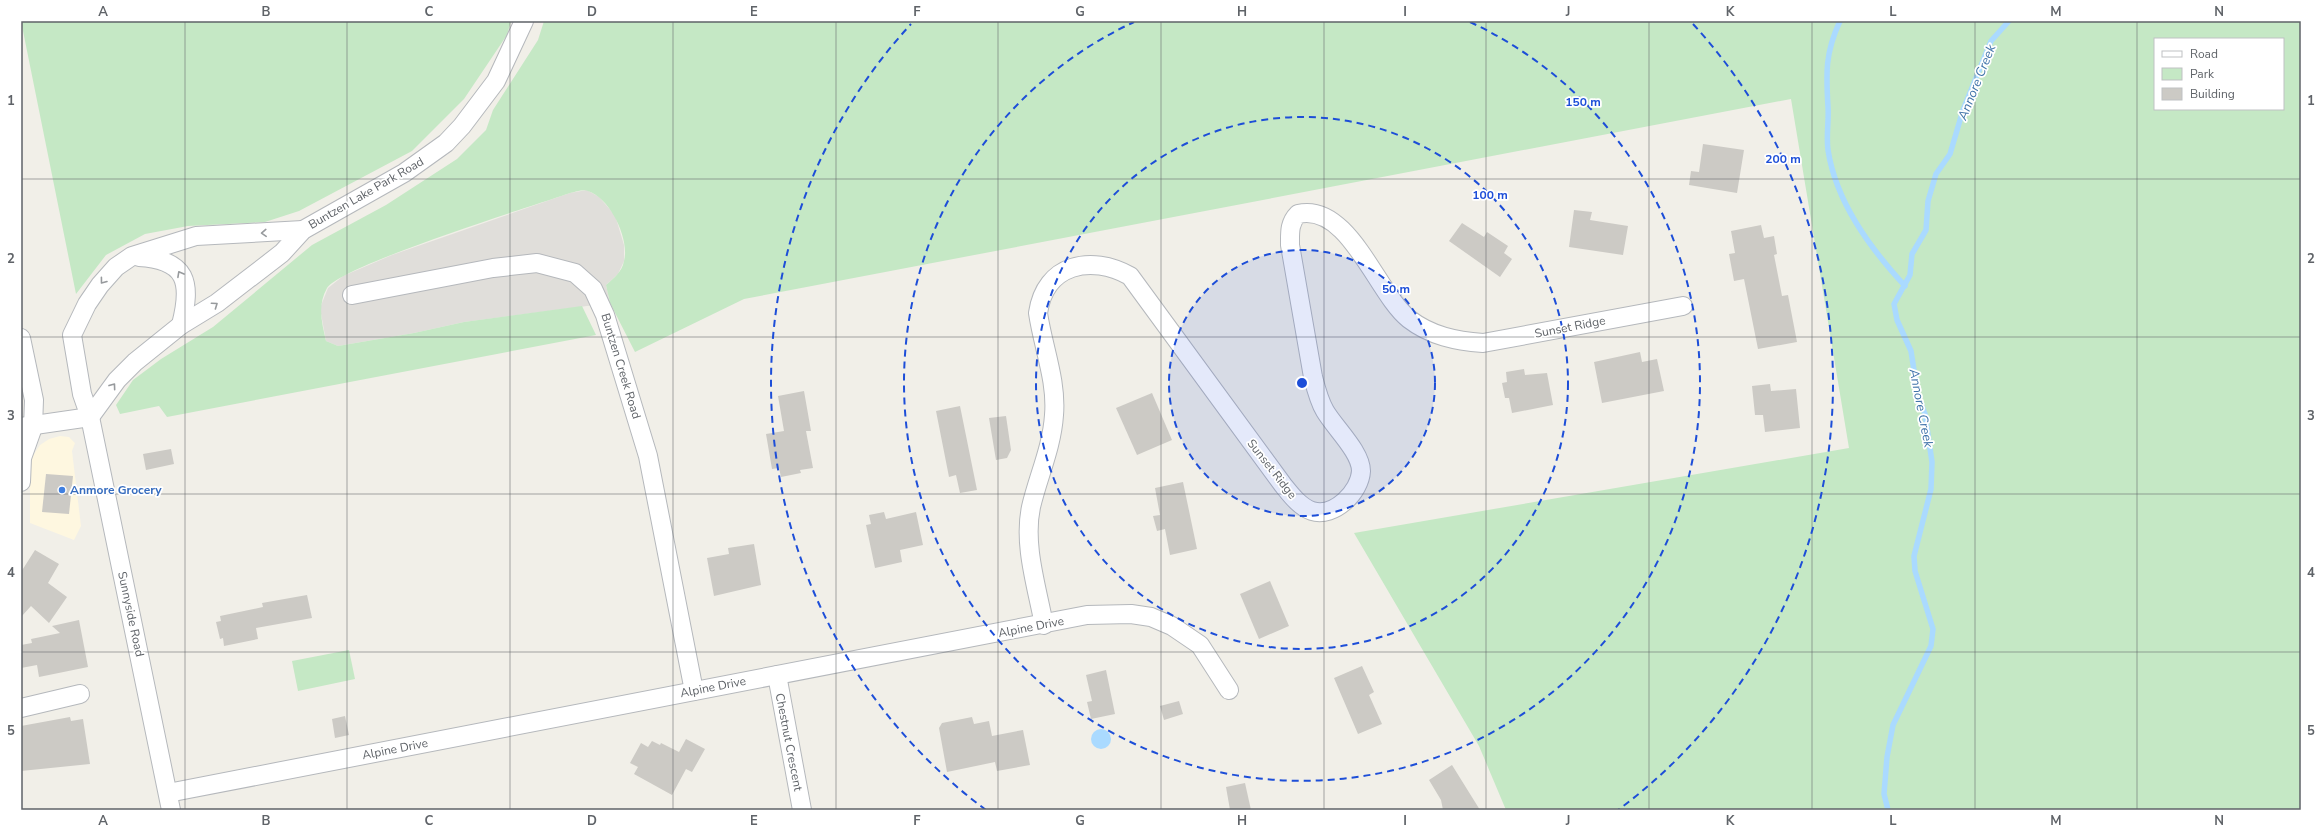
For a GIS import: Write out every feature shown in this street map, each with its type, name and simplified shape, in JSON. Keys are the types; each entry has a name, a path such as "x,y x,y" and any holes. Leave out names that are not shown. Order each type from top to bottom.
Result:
{"street":[{"name":"Buntzen Lake Park Road","path":"181,325 223,299 291,245 303,230 404,173 446,143 462,126 496,81 524,21"},
{"name":"Sunset Ridge","path":"1044,625 1030,548 1028,526 1031,508 1050,439 1054,416 1054,398 1038,313 1040,300 1045,288 1051,279 1062,272 1078,266 1097,265 1117,268 1130,276 1283,485 1301,506 1313,512 1332,509 1344,502 1354,492 1361,471 1359,461 1354,452 1325,411 1318,396 1313,377 1290,245 1292,220 1298,214 1315,213 1324,216 1347,235 1394,302 1408,318 1426,330 1454,339 1483,343 1683,306"},
{"name":"Buntzen Lake Park Road","path":"132,256 196,236 303,230"},
{"path":"27,427 90,417 126,371 181,325 186,292 184,283 177,268 160,259 132,256"},
{"name":"Sunnyside Road","path":"132,256 116,267 100,285 87,304 72,335 82,394 90,417 169,802"},
{"name":"Buntzen Creek Road","path":"352,295 493,268 537,263 575,273 593,289 605,315 648,456 694,691"},
{"path":"21,338 34,400 27,427 22,458 21,482"},
{"name":"Alpine Drive","path":"169,802 694,691 1087,616 1111,613 1151,617 1172,626 1200,645 1229,690"},
{"name":"Chestnut Crescent","path":"776,675 802,810"},
{"path":"21,708 80,694"}],"shaded area":[{"path":"587,190 599,197 615,215 624,245 624,261 618,274 606,285 610,303 464,322 414,333 338,346 326,341 320,308 328,288 343,276 392,255 570,193"},
{"path":"60,436 69,437 75,443 72,451 81,526 74,540 30,523 30,460 40,445 49,439"}],"green space":[{"path":"21,21 511,21 507,35 464,99 412,151 299,211 265,222 188,226 145,234 106,255 76,294"},
{"path":"544,21 2301,21 2301,810 1506,810 1479,746 1354,533 1849,448 1791,99 744,299 635,352 610,303 606,285 617,274 623,265 625,252 621,231 611,210 604,202 596,195 584,190 570,193 440,237 366,265 340,278 327,288 322,301 321,314 326,341 338,346 414,333 464,322 582,306 596,335 167,417 159,406 120,414 116,405 133,380 161,359 213,327 312,245 386,205 457,159 486,130 493,110 538,40"},
{"path":"349,650 355,679 298,691 292,661"}],"water":[{"path":"1101,729 1108,732 1111,739 1108,746 1101,749 1094,746 1091,739 1094,732"}],"building":[{"path":"1703,144 1744,150 1737,193 1689,185 1691,171 1699,172"},
{"path":"1574,210 1592,212 1590,220 1628,226 1623,255 1569,247"},
{"path":"1462,223 1484,237 1487,232 1508,246 1504,253 1512,259 1500,277 1449,241"},
{"path":"1761,225 1764,238 1774,236 1777,254 1774,255 1782,296 1788,295 1797,342 1758,349 1744,279 1734,281 1729,254 1735,253 1731,231"},
{"path":"1640,352 1642,362 1657,359 1664,391 1602,403 1594,362"},
{"path":"1524,369 1525,375 1547,373 1553,405 1512,413 1509,398 1505,398 1502,383 1507,382 1506,372"},
{"path":"1770,384 1771,391 1796,389 1800,428 1765,432 1763,415 1755,415 1752,386"},
{"path":"804,391 811,431 806,431 813,468 800,470 801,473 781,477 779,468 772,469 766,434 784,431 778,396"},
{"path":"1152,393 1172,440 1137,455 1116,408"},
{"path":"960,406 977,490 960,493 956,475 949,477 936,411"},
{"path":"1006,416 1011,450 1007,458 996,460 989,418"},
{"path":"171,449 174,464 146,470 143,454"},
{"path":"46,474 73,476 69,514 42,512"},
{"path":"1183,482 1197,549 1170,555 1165,529 1157,531 1153,516 1160,515 1155,488"},
{"path":"884,512 886,519 916,512 923,545 900,550 902,562 875,568 866,525 871,524 869,515"},
{"path":"754,544 761,585 714,596 707,558 729,554 728,548"},
{"path":"35,550 59,564 48,583 67,597 49,623 31,606 21,617 21,572"},
{"path":"1270,581 1289,626 1259,639 1240,594"},
{"path":"307,595 312,618 256,628 258,639 224,646 223,638 220,639 216,622 221,621 220,616 263,607 262,603"},
{"path":"79,620 88,667 39,677 37,665 21,668 21,645 32,643 31,639 60,633 52,626"},
{"path":"1362,666 1374,692 1369,695 1382,724 1358,734 1334,678"},
{"path":"1106,670 1115,714 1091,719 1087,702 1092,701 1086,675"},
{"path":"1179,701 1183,714 1164,720 1160,706"},
{"path":"345,716 349,735 335,738 332,719"},
{"path":"70,717 71,721 83,719 90,764 21,771 21,726"},
{"path":"972,717 974,724 989,721 992,736 1023,730 1030,765 997,771 995,762 947,772 939,728 942,723"},
{"path":"686,739 705,749 692,772 686,769 672,795 634,774 638,767 630,763 641,743 648,747 652,741 660,745 661,743 679,752"},
{"path":"1452,765 1480,810 1443,810 1441,800 1429,780"},
{"path":"1245,783 1251,810 1230,810 1226,787"}],"waterway":[{"path":"1840,21 1829,53 1827,73 1827,145 1832,169 1838,188 1856,223 1879,256 1905,286"},
{"name":"Annore Creek","path":"1888,810 1884,794 1887,757 1893,725 1931,646 1933,629 1915,571 1914,556 1931,489 1932,462 1925,414 1918,396 1911,351 1897,320 1894,304 1910,275 1912,254 1926,230 1928,201 1936,174 1950,154 1963,110 1991,41 2009,21"}],"place":[{"name":"Anmore Grocery","path":"62,490"}]}
